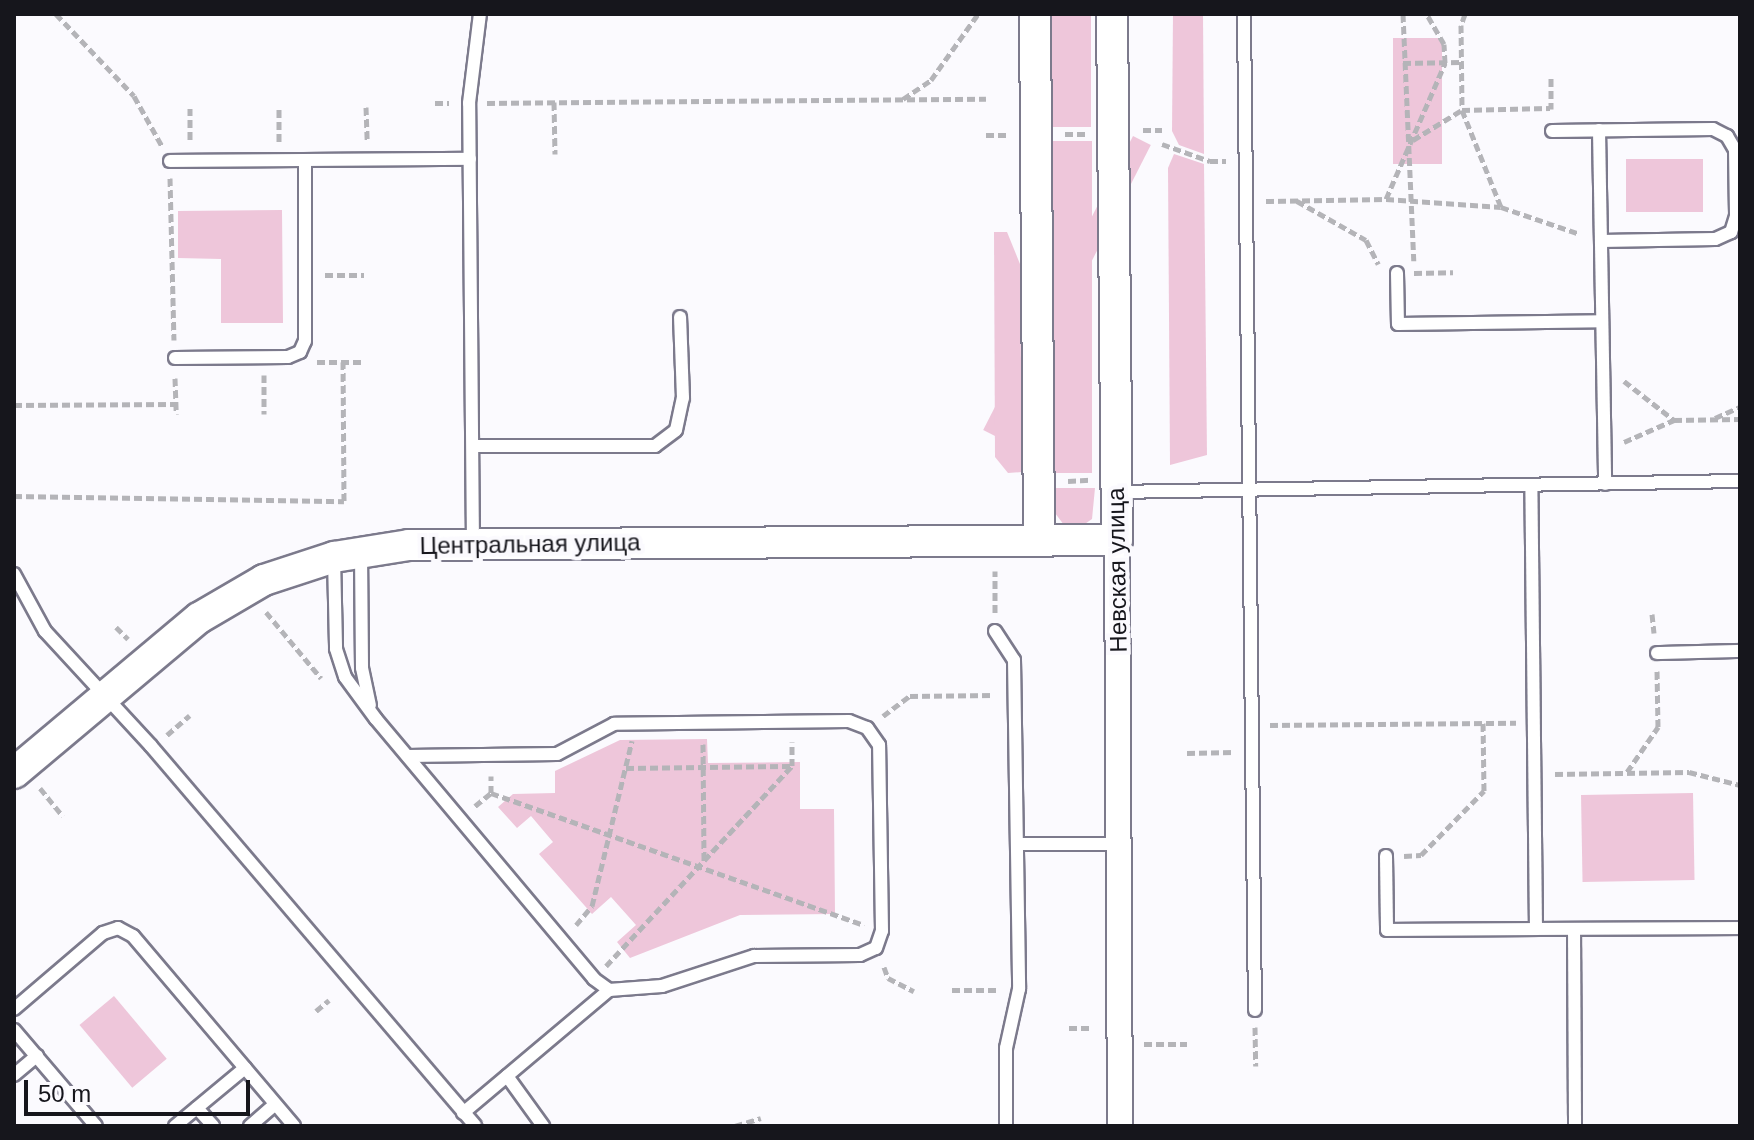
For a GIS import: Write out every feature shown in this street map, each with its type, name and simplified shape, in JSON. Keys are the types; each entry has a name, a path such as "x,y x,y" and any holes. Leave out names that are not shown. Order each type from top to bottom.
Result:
{"street":[{"path":"1035,14 1039,539"},
{"name":"Невская улица","path":"1112,14 1106,486 1117,540 1120,1126"},
{"name":"Центральная улица","path":"24,777 105,696 199,618 264,580 348,554 473,545 1117,540"}],"lane":[{"path":"473,545 469,103 480,14"},
{"path":"1244,14 1255,1010"},
{"path":"1552,131 1713,129 1727,136 1735,164 1736,216 1731,232 1715,239 1601,241"},
{"path":"1599,130 1605,484"},
{"path":"170,161 470,159"},
{"path":"175,358 288,357 305,341 305,160"},
{"path":"1397,273 1398,324 1602,321"},
{"path":"473,446 655,446 676,430 683,398 680,317"},
{"path":"1106,486 1248,489 1740,481"},
{"path":"1531,485 1536,929"},
{"path":"348,554 362,668 376,719"},
{"path":"348,554 336,649 345,677 376,719 594,979 609,990"},
{"path":"14,574 45,631 105,696 475,1126"},
{"path":"995,631 1014,660 1019,989 1006,1048 1006,1126"},
{"path":"1657,653 1740,651"},
{"path":"408,756 557,754 601,728 636,724 849,721 867,728 879,745 882,931 876,948 860,955 754,956 662,986 609,990 463,1113"},
{"path":"1017,844 1119,844"},
{"path":"1386,856 1387,930 1740,928"},
{"path":"14,1009 103,933 118,928 133,936 294,1126"},
{"path":"1574,929 1575,1126"},
{"path":"14,1030 96,1126"},
{"path":"14,1075 37,1056"},
{"path":"175,1126 245,1068"},
{"path":"507,1076 543,1126"},
{"path":"250,1126 275,1104"},
{"path":"197,1108 213,1126"}],"path":[{"path":"56,14 134,96 170,161 176,414"},
{"path":"902,100 931,80 978,14"},
{"path":"1403,14 1403,63 1411,141 1414,273"},
{"path":"1386,199 1445,63 1444,44 1427,14"},
{"path":"1465,14 1461,62 1462,110 1501,207"},
{"path":"1403,63 1461,62"},
{"path":"1551,78 1552,131"},
{"path":"435,103 986,99"},
{"path":"554,102 555,154"},
{"path":"279,107 279,161"},
{"path":"366,107 367,160"},
{"path":"190,108 190,161"},
{"path":"1411,141 1462,110 1551,108"},
{"path":"1135,130 1162,130"},
{"path":"1052,134 1092,134"},
{"path":"986,135 1019,135"},
{"path":"1162,144 1210,161 1245,160"},
{"path":"1245,202 1386,199 1501,207 1601,241"},
{"path":"1296,201 1366,240 1382,273"},
{"path":"305,275 364,275"},
{"path":"264,357 264,414"},
{"path":"288,357 364,362"},
{"path":"14,496 344,501 343,362"},
{"path":"1603,365 1674,420"},
{"path":"14,405 175,404"},
{"path":"1712,419 1740,407"},
{"path":"1604,450 1674,420 1740,419"},
{"path":"1055,481 1106,486"},
{"path":"995,570 995,591"},
{"path":"1627,773 1658,727 1657,653"},
{"path":"867,728 910,696 995,695"},
{"path":"162,738 190,715"},
{"path":"594,979 792,766 792,722"},
{"path":"702,723 704,861"},
{"path":"1386,856 1421,855 1484,791 1483,723"},
{"path":"1253,725 1533,723"},
{"path":"563,941 592,906 636,724"},
{"path":"1187,753 1253,751"},
{"path":"491,755 491,793"},
{"path":"626,768 792,766"},
{"path":"1534,774 1689,772 1740,785"},
{"path":"24,777 63,816"},
{"path":"460,819 491,793"},
{"path":"491,793 882,931"},
{"path":"876,948 888,978 914,991"},
{"path":"952,990 1019,989"},
{"path":"316,1011 329,1000"},
{"path":"1255,1010 1256,1066"},
{"path":"1069,1028 1095,1028"},
{"path":"1142,1044 1187,1044"},
{"path":"735,1126 761,1118"}],"shaded area":[{"path":"1051,14 1091,14 1091,127 1051,127"},
{"path":"1173,14 1203,14 1204,154 1179,145 1172,131"},
{"path":"1393,38 1442,38 1442,164 1393,164"},
{"path":"1133,136 1151,145 1001,439 983,430"},
{"path":"1052,141 1092,141 1092,473 1052,473"},
{"path":"1174,154 1204,164 1207,455 1170,465 1168,168"},
{"path":"1626,159 1703,159 1703,212 1626,212"},
{"path":"282,210 283,323 221,323 221,259 178,258 178,211"},
{"path":"994,232 1007,232 1020,264 1022,472 1008,473 995,457"},
{"path":"1055,488 1095,488 1092,519 1079,528 1064,525 1055,513"},
{"path":"707,739 708,763 800,762 800,809 834,809 835,914 740,915 630,958 617,942 636,925 611,897 592,914 539,854 553,842 531,816 517,828 498,807 513,794 555,793 555,771 620,740"},
{"path":"1693,793 1695,880 1583,882 1581,795"},
{"path":"114,996 167,1059 132,1088 80,1025"}]}
